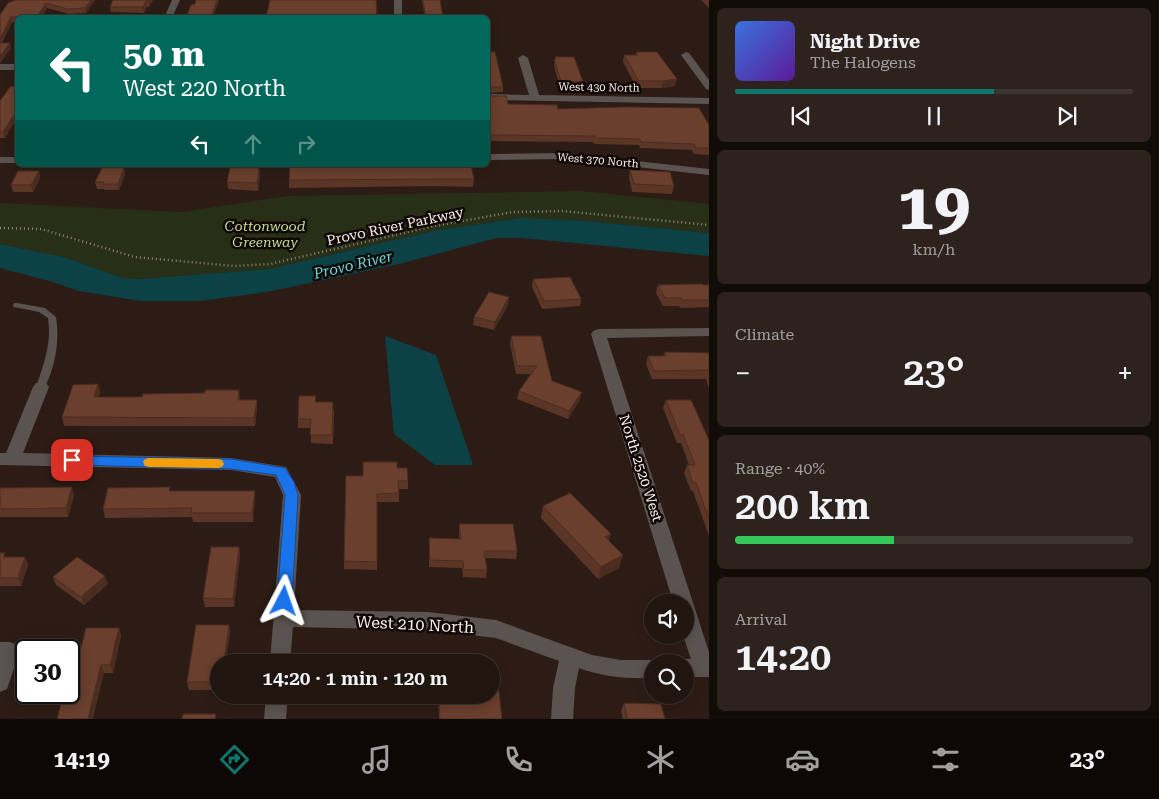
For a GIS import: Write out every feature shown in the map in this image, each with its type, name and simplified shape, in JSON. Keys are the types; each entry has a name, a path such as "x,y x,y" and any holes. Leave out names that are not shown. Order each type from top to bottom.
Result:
{"street":[{"path":"169,15 176,0"},
{"path":"398,0 398,15"},
{"path":"686,55 704,75 709,87"},
{"path":"522,58 535,98"},
{"path":"0,67 15,67"},
{"name":"West 430 North","path":"490,97 709,101"},
{"name":"West 370 North","path":"490,158 571,157 709,172"},
{"path":"0,160 15,160"},
{"name":"North 2520 West","path":"680,594 598,334 709,332"},
{"path":"41,387 6,459 231,464 280,471 292,495 281,654"},
{"name":"West 210 North","path":"283,618 428,621 496,629 592,664 621,669 644,669"},
{"path":"693,644 699,668"},
{"path":"0,682 5,651"},
{"path":"562,719 564,688 571,656"},
{"path":"275,719 276,704"}],"lane":[{"path":"17,305 42,310 52,317 55,328 53,350 41,387"}],"path":[{"name":"Provo River Parkway","path":"0,228 41,229 135,257 234,266 270,264 434,226 513,212 562,211 709,226"}],"green space":[{"name":"Cottonwood Greenway","path":"581,191 709,204 709,233 585,221 513,219 438,230 269,269 139,279 122,278 64,257 0,244 0,203 182,212 287,196"}],"water":[{"name":"Provo River","path":"522,218 586,221 709,233 709,256 522,238 496,238 403,263 267,292 200,301 140,301 79,291 0,268 0,244 64,257 122,278 139,279 269,269 438,230"},
{"path":"385,336 436,355 473,465 435,465 394,434"}],"building":[{"path":"15,0 91,0 85,8 68,9 46,3 38,15 15,15 15,17 11,17 0,39 0,15 8,3"},
{"path":"113,0 149,0 146,1 143,7 110,7"},
{"path":"196,0 217,0 212,15 187,15 191,5 195,4"},
{"path":"270,0 376,0 377,15 267,15"},
{"path":"423,0 440,0 442,15 426,15"},
{"path":"0,43 10,43 0,56"},
{"path":"490,52 495,52 503,87 490,87"},
{"path":"636,52 657,52 677,79 639,81 624,55 638,55"},
{"path":"555,57 574,57 583,82 561,81 554,60 556,60"},
{"path":"15,86 15,114 3,132 0,132 0,101 10,87"},
{"path":"490,96 506,96 508,104 557,105 558,109 626,107 699,108 709,125 709,148 696,148 694,144 641,142 640,139 595,138 595,136 490,135"},
{"path":"290,167 471,167 474,179 289,180"},
{"path":"102,168 124,168 118,184 95,182"},
{"path":"230,168 259,168 257,183 227,182"},
{"path":"630,170 670,172 674,186 634,184"},
{"path":"18,171 39,171 31,185 11,185"},
{"path":"570,277 581,299 544,301 533,279"},
{"path":"658,285 709,285 709,300 665,298"},
{"path":"489,292 509,297 495,322 474,317"},
{"path":"511,336 541,336 552,381 582,392 569,411 519,391 537,366 517,366"},
{"path":"665,352 709,353 709,370 654,371 648,356 666,356"},
{"path":"98,384 94,397 142,397 143,394 205,393 205,390 239,390 238,400 257,400 254,418 62,417 73,385"},
{"path":"299,396 316,396 315,402 333,402 332,435 310,435 311,419 298,419"},
{"path":"666,400 691,400 709,440 709,519 696,483 693,483 687,465 695,465 683,434 680,435"},
{"path":"363,462 397,462 397,468 407,468 408,481 398,481 399,493 377,494 377,562 344,561 346,476 363,476"},
{"path":"72,487 66,508 0,509 0,488"},
{"path":"170,487 169,491 255,491 252,513 191,513 192,508 103,509 108,488"},
{"path":"570,493 611,534 605,537 623,555 601,567 543,506"},
{"path":"459,524 513,524 517,551 484,551 487,570 464,570 463,561 430,560 429,538 461,539"},
{"path":"211,547 239,547 233,599 203,598"},
{"path":"0,553 5,553 3,557 25,557 18,578 0,578"},
{"path":"77,557 105,576 81,597 53,577"},
{"path":"196,625 229,625 225,654 210,654 210,682 187,682"},
{"path":"86,628 119,628 110,665 101,665 88,719 57,719 61,704 80,704 80,652"},
{"path":"500,701 502,719 440,719 439,704 500,704"},
{"path":"624,703 661,704 665,719 627,719"},
{"path":"183,714 216,714 215,719 182,719"}],"slow traffic":[{"path":"149,462 218,464"}],"route":[{"path":"72,460 231,464 280,471 292,495 284,601"}]}
